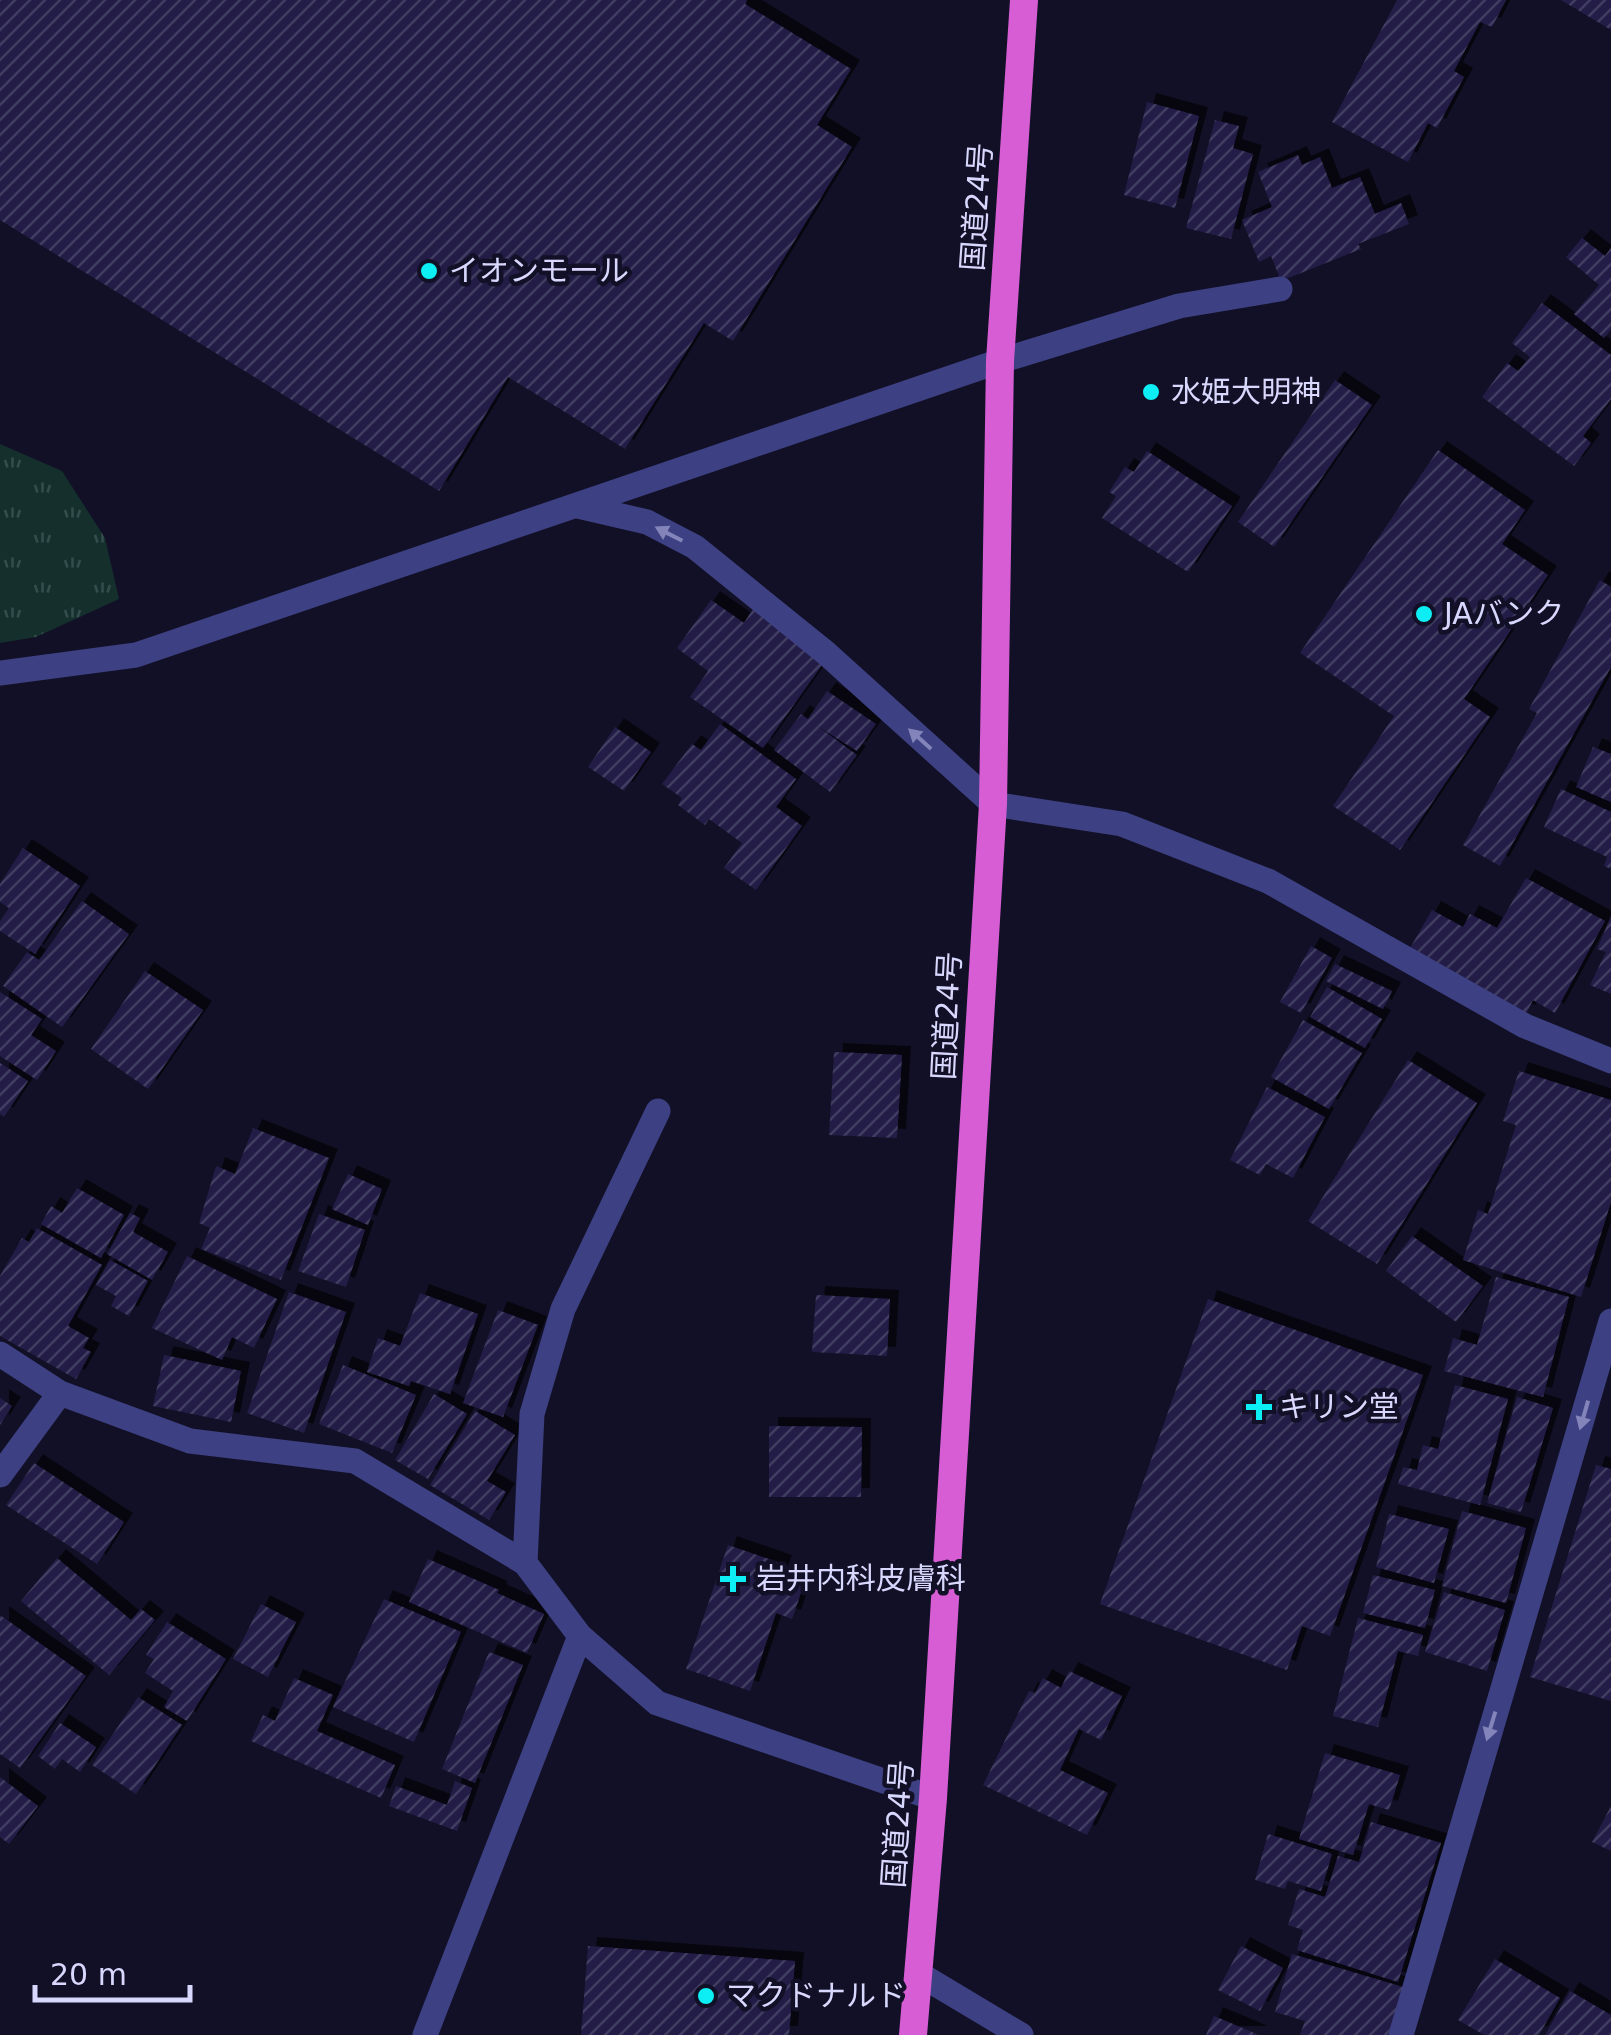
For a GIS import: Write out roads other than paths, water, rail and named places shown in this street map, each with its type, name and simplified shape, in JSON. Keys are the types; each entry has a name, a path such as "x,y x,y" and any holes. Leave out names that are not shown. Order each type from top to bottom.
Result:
{"highway":[{"name":"国道24号","path":"913,2035 933,1798 992,804 1000,361 1024,0"}],"street":[{"path":"0,673 136,655 1000,361 1179,306 1280,290"},
{"path":"578,506 647,522 695,547 826,653 992,804 1122,824 1268,880 1525,1026 1611,1061"},
{"path":"526,1563 532,1414 562,1309 658,1111"},
{"path":"1401,2035 1611,1321"},
{"path":"0,1354 60,1394 190,1440 355,1461 526,1563 580,1636 657,1703 933,1798"},
{"path":"0,1475 60,1394"},
{"path":"425,2035 580,1636"},
{"path":"919,1974 1020,2035"}],"place":[{"name":"イオンモール","path":"429,271"},
{"name":"水姫大明神","path":"1151,392"},
{"name":"JAバンク","path":"1424,614"},
{"name":"キリン堂","path":"1259,1407"},
{"name":"岩井内科皮膚科","path":"733,1579"},
{"name":"マクドナルド","path":"706,1996"}]}
